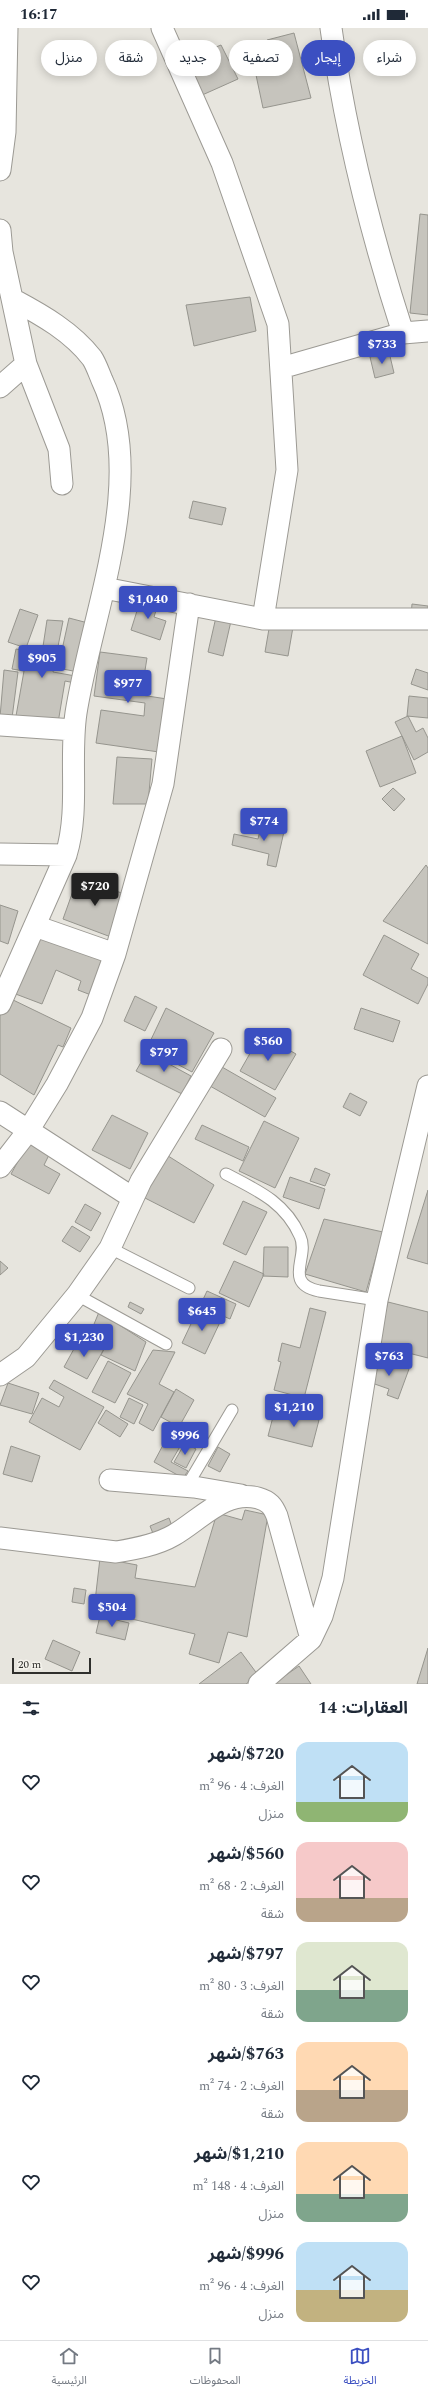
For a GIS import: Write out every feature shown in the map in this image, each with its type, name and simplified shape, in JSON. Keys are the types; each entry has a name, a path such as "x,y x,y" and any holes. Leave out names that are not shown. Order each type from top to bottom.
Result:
{"street":[{"path":"0,170 5,132 7,28"},
{"path":"162,28 222,162 278,324 287,470 263,619"},
{"path":"331,28 335,58 363,194 403,333"},
{"path":"0,230 2,252 14,300 26,364 59,449 62,484"},
{"path":"0,1004 66,855 72,833 74,730 104,588 116,516 120,474 118,436 111,398 92,358 43,315 14,300"},
{"path":"281,368 403,333 428,331"},
{"path":"0,387 26,364"},
{"path":"104,588 263,619 428,619"},
{"path":"0,1167 28,1132 57,1084 92,1018 115,954 163,784 189,604"},
{"path":"0,725 74,730"},
{"path":"0,854 66,855"},
{"path":"35,926 115,954"},
{"path":"0,1375 26,1357 77,1295 110,1248 133,1198 222,1049"},
{"path":"259,1684 311,1639 322,1616 333,1578 377,1300 428,1086"},
{"path":"0,1112 28,1132 133,1198"},
{"path":"110,1480 187,1486 241,1495 266,1501 273,1507 311,1639"},
{"path":"0,1538 96,1551 116,1552 134,1550 174,1535 200,1516 241,1495"}],"lane":[{"path":"226,1174 266,1195 284,1208 302,1242 298,1268 299,1277 304,1284 311,1289 377,1300"},
{"path":"110,1248 189,1288"},
{"path":"77,1295 166,1344"},
{"path":"187,1486 232,1410"}],"building":[{"path":"294,33 301,60 301,76 305,76 311,98 263,108 256,76 293,76 293,40 267,40"},
{"path":"221,45 229,61 229,76 236,76 238,79 200,96 192,76 221,76"},
{"path":"420,214 428,215 428,315 410,313"},
{"path":"250,297 256,331 194,346 186,305"},
{"path":"389,352 394,373 375,378 370,357"},
{"path":"193,501 226,508 222,525 189,518"},
{"path":"141,598 158,604 154,617 166,621 160,640 131,630"},
{"path":"412,604 428,606 428,618 411,616"},
{"path":"20,609 38,615 26,648 8,642"},
{"path":"216,617 231,621 223,656 208,652"},
{"path":"69,618 88,623 78,672 58,668"},
{"path":"47,620 63,621 53,672 81,677 80,684 65,681 58,723 16,716 24,671 12,669 16,649 42,653"},
{"path":"270,623 293,627 288,656 265,652"},
{"path":"100,652 147,658 141,695 167,699 159,752 96,743 101,710 144,716 145,703 94,696"},
{"path":"416,669 428,673 428,690 411,684"},
{"path":"4,670 18,672 12,718 0,717"},
{"path":"409,696 428,698 428,718 407,716"},
{"path":"408,716 416,732 423,728 428,738 428,752 414,760 395,722"},
{"path":"402,736 416,773 380,787 366,751"},
{"path":"117,757 152,759 148,804 113,804"},
{"path":"393,788 405,799 394,811 382,799"},
{"path":"262,822 285,827 276,867 267,865 269,854 232,845 234,834 258,839"},
{"path":"426,865 428,868 428,944 383,921"},
{"path":"78,877 127,895 111,937 63,919"},
{"path":"0,905 18,911 8,944 0,941"},
{"path":"38,934 104,961 91,995 78,990 81,981 56,970 42,1004 13,993"},
{"path":"384,935 419,954 411,969 428,978 428,984 418,1004 363,975"},
{"path":"135,996 157,1007 145,1031 124,1021"},
{"path":"9,998 71,1028 63,1047 58,1045 34,1095 0,1074 0,1016"},
{"path":"166,1008 214,1033 192,1072 147,1048"},
{"path":"361,1008 400,1021 393,1042 354,1029"},
{"path":"261,1034 296,1054 275,1090 240,1071"},
{"path":"147,1052 191,1076 182,1094 136,1071"},
{"path":"222,1067 276,1098 265,1117 210,1086"},
{"path":"350,1093 367,1102 360,1116 343,1107"},
{"path":"112,1115 148,1133 130,1169 92,1150"},
{"path":"264,1121 299,1138 275,1188 239,1171"},
{"path":"202,1125 249,1147 243,1161 195,1139"},
{"path":"28,1143 49,1155 44,1165 60,1174 49,1194 11,1174"},
{"path":"165,1154 214,1185 194,1223 143,1197"},
{"path":"315,1168 330,1174 325,1186 310,1181"},
{"path":"290,1177 325,1189 319,1209 283,1197"},
{"path":"428,1190 428,1264 407,1258"},
{"path":"243,1201 267,1212 246,1255 223,1244"},
{"path":"85,1204 101,1213 91,1231 75,1222"},
{"path":"324,1219 383,1232 366,1292 305,1274"},
{"path":"72,1226 90,1237 80,1252 62,1241"},
{"path":"264,1247 288,1247 288,1277 263,1276"},
{"path":"0,1261 8,1268 0,1275"},
{"path":"234,1261 264,1274 249,1307 219,1293"},
{"path":"207,1291 236,1304 230,1319 200,1306"},
{"path":"130,1302 144,1309 141,1314 128,1307"},
{"path":"388,1302 428,1312 428,1358 377,1345"},
{"path":"310,1308 326,1312 304,1398 274,1390 281,1362 278,1361 282,1343 300,1348"},
{"path":"198,1309 221,1320 205,1354 182,1343"},
{"path":"99,1312 146,1342 135,1371 101,1355 110,1337 92,1329"},
{"path":"91,1329 106,1338 102,1345 87,1336"},
{"path":"81,1336 104,1349 87,1379 64,1367"},
{"path":"153,1350 175,1352 159,1384 174,1392 153,1431 139,1423 148,1404 127,1394"},
{"path":"377,1358 409,1369 398,1399 387,1395 389,1389 369,1382"},
{"path":"108,1361 131,1373 115,1403 92,1392"},
{"path":"54,1380 104,1407 80,1450 29,1422 42,1398 59,1407 64,1397 49,1388"},
{"path":"8,1383 39,1393 32,1414 0,1405"},
{"path":"176,1389 194,1400 179,1427 161,1417"},
{"path":"129,1398 143,1405 134,1424 120,1417"},
{"path":"275,1409 319,1420 312,1447 268,1436"},
{"path":"106,1410 128,1424 120,1437 98,1423"},
{"path":"171,1430 185,1438 171,1462 188,1471 183,1478 154,1462"},
{"path":"185,1443 196,1449 186,1468 174,1462"},
{"path":"11,1446 40,1456 32,1482 3,1474"},
{"path":"218,1447 230,1454 220,1472 208,1466"},
{"path":"245,1510 268,1515 247,1637 228,1632 219,1663 189,1654 195,1634 94,1610 100,1558 137,1565 135,1578 195,1587 217,1513 242,1520"},
{"path":"169,1518 173,1529 154,1536 150,1526"},
{"path":"74,1588 86,1590 84,1604 72,1602"},
{"path":"100,1616 129,1623 125,1640 96,1633"},
{"path":"53,1640 80,1652 72,1671 45,1659"},
{"path":"428,1648 428,1684 417,1684"},
{"path":"241,1652 258,1675 246,1684 199,1684"},
{"path":"299,1666 311,1684 273,1684"}]}
